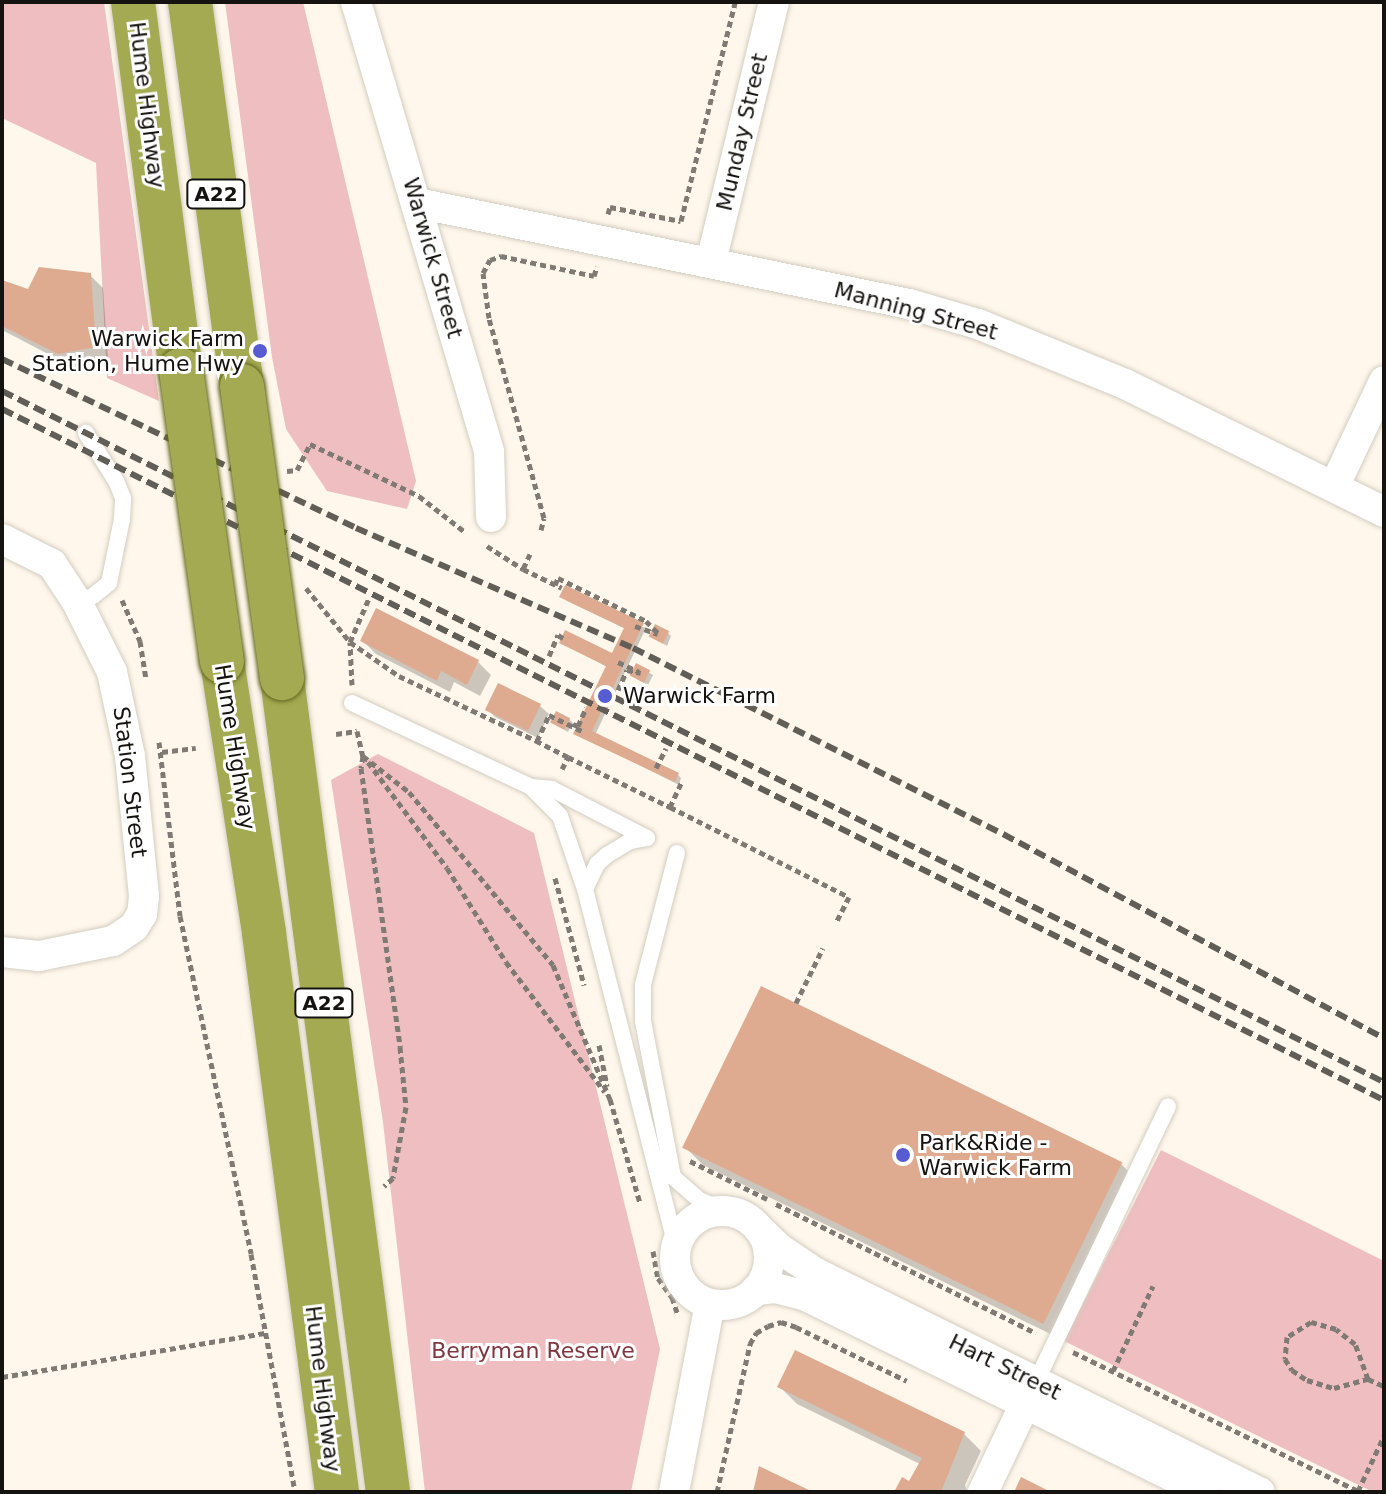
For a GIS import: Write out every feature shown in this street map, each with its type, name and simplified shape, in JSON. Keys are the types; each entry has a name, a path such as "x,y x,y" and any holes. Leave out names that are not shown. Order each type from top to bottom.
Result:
{"highway":[{"name":"Hume Highway","path":"133,2 181,370 264,933 337,1492"},
{"name":"A22","path":"190,2 388,1492"}],"street":[{"name":"Warwick Street","path":"356,2 489,452 481,532"},
{"name":"Munday Street","path":"711,262 774,2"},
{"name":"Manning Street","path":"417,203 909,304 978,324 1125,384 1384,512"},
{"path":"1334,487 1384,381"},
{"name":"Station Street","path":"2,539 52,564 77,602 112,672 130,756 144,896 142,914 134,927 113,941 39,956 2,952"},
{"path":"724,1210 737,1213 758,1228 769,1253 768,1266 756,1290 735,1303 710,1304 696,1298 678,1275 665,1243 694,1219 724,1210"},
{"name":"Hart Street","path":"758,1228 780,1249 816,1273 1205,1492"},
{"name":"Hart Street","path":"756,1290 775,1288 806,1296 1260,1492"},
{"path":"674,1492 710,1304"},
{"path":"983,1492 1030,1393"}],"lane":[{"path":"77,602 103,590 109,583 122,519 123,498 116,481 86,433"},
{"path":"352,703 531,787 552,789 647,838 630,841 607,855 590,875 585,889"},
{"path":"531,787 560,816 585,889 665,1243"},
{"path":"677,853 645,975 643,1021 673,1177 699,1200 724,1210"},
{"path":"1030,1393 1168,1106"}],"path":[{"path":"610,207 681,221 735,2"},
{"path":"541,530 544,518 489,318 483,273 490,260 501,256 594,276"},
{"path":"283,472 297,470 310,444 419,496 481,532 523,569 562,588"},
{"path":"523,569 530,554"},
{"path":"298,578 350,642 399,676 537,741 849,897 837,921"},
{"path":"555,585 558,578 646,621 659,634 635,626"},
{"path":"352,703 350,642 369,598"},
{"path":"549,656 558,635 563,638"},
{"path":"618,662 641,673 627,670 618,690"},
{"path":"537,741 549,715 578,726 586,708"},
{"path":"561,720 584,732"},
{"path":"336,734 357,731 363,756 361,768 376,861 406,1107 393,1178 381,1189"},
{"path":"196,748 163,752 180,916 266,1333 295,1492"},
{"path":"656,768 666,748"},
{"path":"363,756 409,792 553,965 610,1099"},
{"path":"363,756 447,868 506,962 610,1099"},
{"path":"562,769 568,757"},
{"path":"670,807 682,781"},
{"path":"555,875 587,996"},
{"path":"796,1003 823,948"},
{"path":"598,1038 610,1099 644,1216"},
{"path":"686,1159 1038,1334"},
{"path":"665,1243 658,1278 672,1297 678,1317"},
{"path":"1113,1371 1153,1286"},
{"path":"717,1492 750,1344 756,1333 768,1326 781,1322 796,1327"},
{"path":"1368,1379 1355,1344 1336,1329 1311,1322 1287,1337 1285,1359 1292,1370 1307,1380 1334,1388 1368,1379 1384,1386"},
{"path":"2,1377 266,1333"},
{"path":"1066,1348 1359,1491 1384,1436"}],"green space":[{"path":"2,2 104,2 159,401 107,378 96,163 2,118"},
{"path":"225,2 303,2 416,481 407,509 327,491 286,429 272,357"},
{"name":"Berryman Reserve","path":"378,754 534,833 660,1349 631,1492 425,1492 383,1122 331,780"},
{"path":"1161,1150 1384,1261 1384,1492 1373,1492 1064,1341"}],"building":[{"path":"39,267 91,273 96,347 58,354 2,326 2,280 28,289"},
{"path":"565,585 644,623 592,731 679,773 675,782 573,734 606,666 559,643 565,630 612,653 624,628 559,597"},
{"path":"376,608 479,660 467,685 441,671 437,681 360,641"},
{"path":"655,624 669,631 663,644 649,636"},
{"path":"636,663 650,670 644,683 630,675"},
{"path":"498,683 541,704 528,731 485,710"},
{"path":"556,711 570,718 564,730 550,723"},
{"name":"Park&Ride - Warwick Farm","path":"761,986 1122,1162 1043,1324 682,1148"},
{"path":"795,1350 965,1432 941,1492 894,1492 902,1477 909,1481 922,1458 777,1387"},
{"path":"759,1466 813,1492 753,1492"},
{"path":"1021,1477 1051,1492 1014,1492"}],"railway":[{"path":"2,359 356,528 633,648 1003,834 1384,1038"},
{"path":"2,391 1384,1082"},
{"path":"2,409 1384,1100"}],"place":[{"name":"Warwick Farm Station, Hume Hwy","path":"260,351"},
{"name":"Warwick Farm","path":"605,696"},
{"name":"Park&Ride - Warwick Farm","path":"903,1155"}]}
